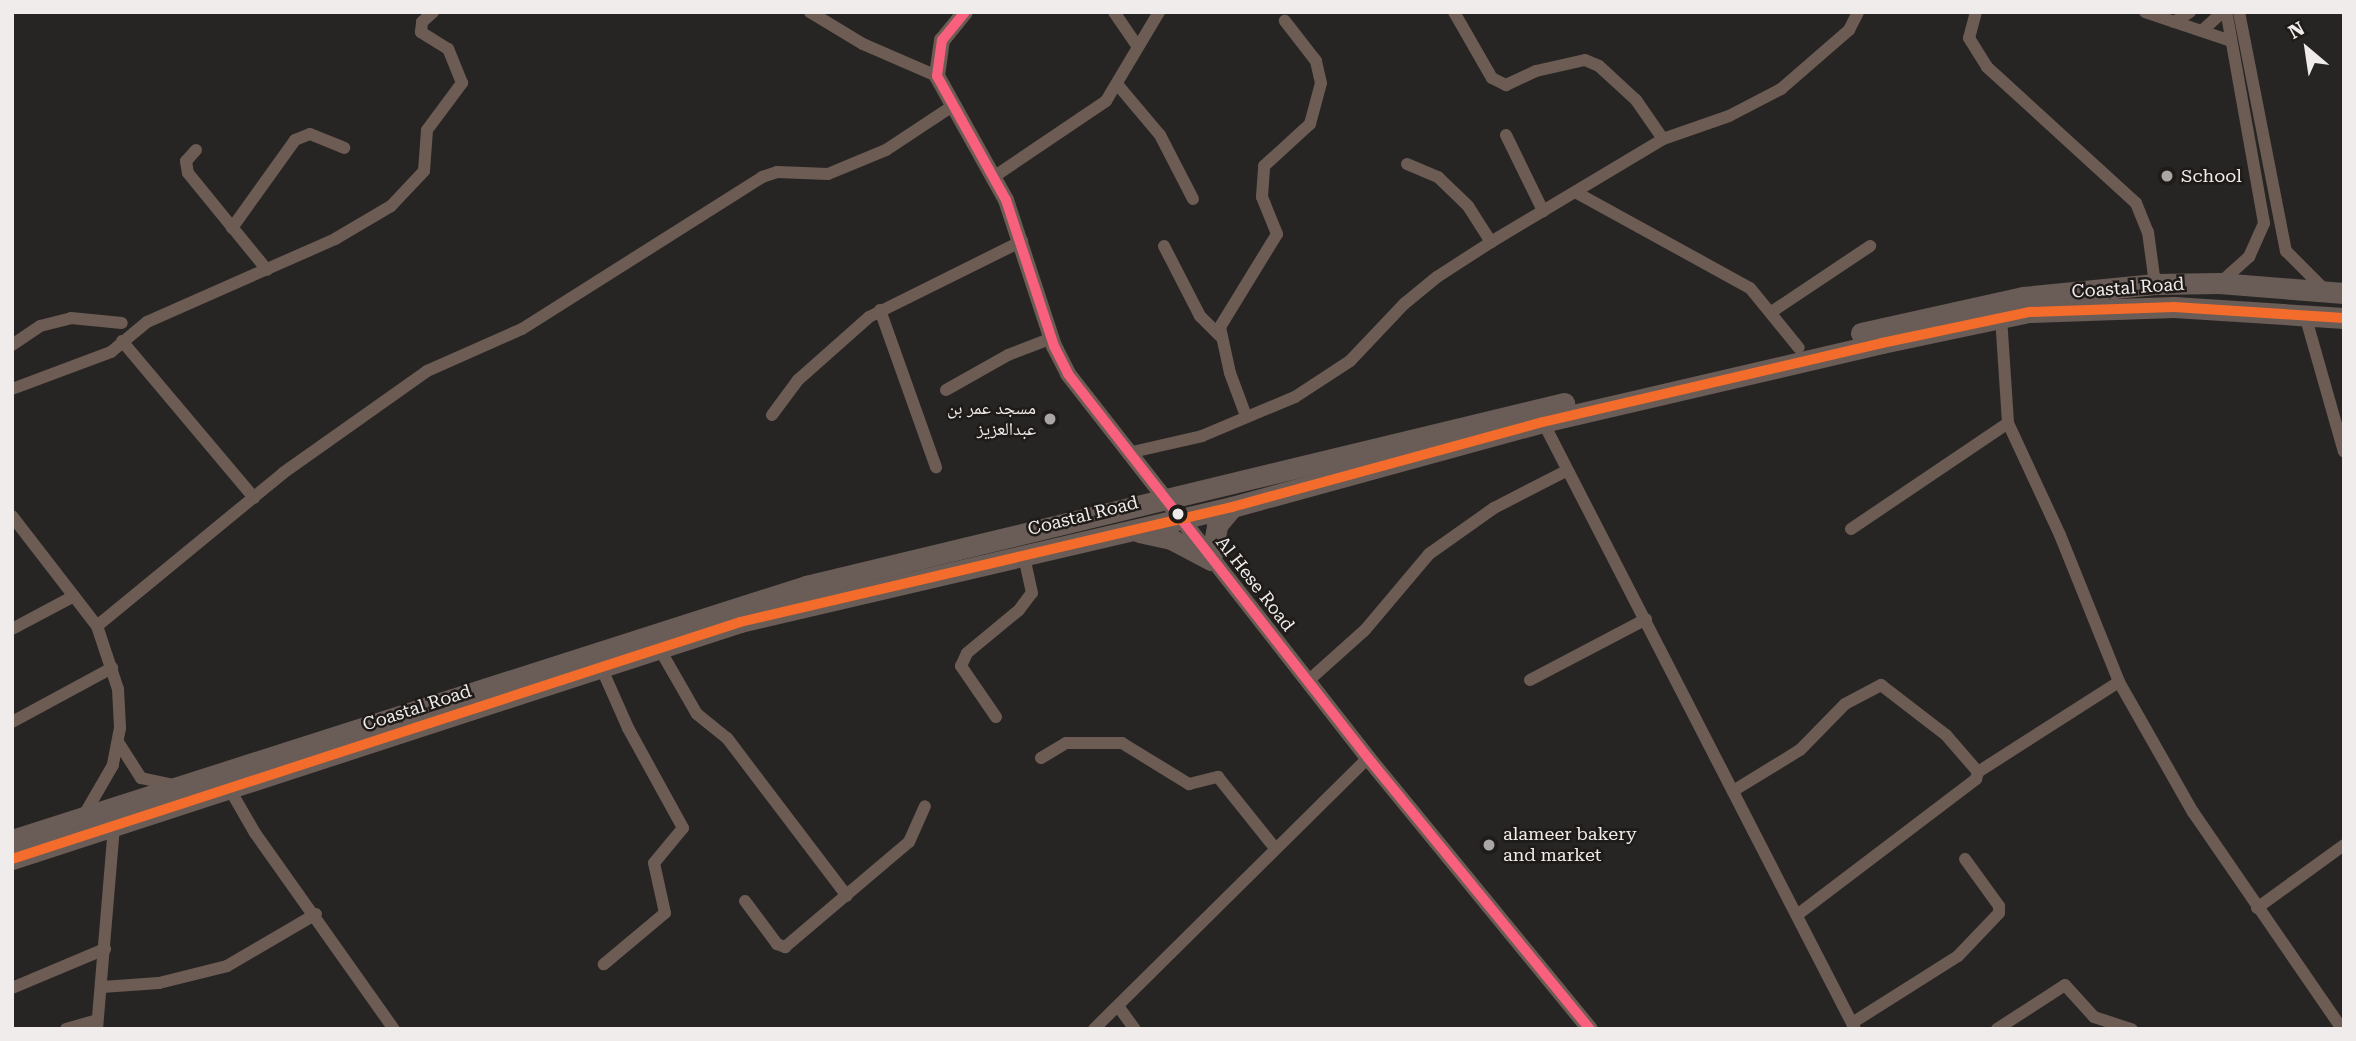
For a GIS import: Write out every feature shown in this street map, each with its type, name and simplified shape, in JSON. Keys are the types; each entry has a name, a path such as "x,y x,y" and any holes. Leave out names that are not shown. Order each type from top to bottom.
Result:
{"highway":[{"name":"Coastal Road","path":"12,840 806,586 1162,497 2023,297 2155,284 2219,283 2335,292"},
{"name":"Coastal Road","path":"12,859 740,622 1023,552 1127,532 1232,507 1543,422 2029,312 2174,307 2344,318"},
{"path":"1127,532 1171,539 1211,560 1217,525 1232,507"}],"street":[{"path":"12,389 86,363 147,322 267,270 378,216 424,171 427,130 463,83 448,49 421,32 422,22 433,12"},
{"path":"810,12 863,44 937,76 942,40 965,12"},
{"path":"1114,12 1138,47"},
{"path":"995,176 1106,101 1159,12"},
{"path":"1454,12 1492,78 1506,85 1536,71 1585,60 1600,66 1636,100 1663,139"},
{"path":"1128,453 1164,448 1295,397 1350,361 1404,304 1491,242 1577,193 1663,139 1729,116 1781,89 1849,30 1858,12"},
{"path":"1976,12 1969,38 1987,67 2136,203 2148,232 2155,284"},
{"path":"2145,12 2228,40"},
{"path":"2174,22 2190,12"},
{"path":"2203,30 2228,13"},
{"path":"2219,283 2249,257 2264,223 2260,182 2228,40 2228,13"},
{"path":"2228,13 2286,251 2335,292"},
{"path":"1220,336 1224,314 1277,234 1262,197 1264,166 1310,124 1321,83 1316,61 1285,21"},
{"name":"Al Hese Road","path":"937,76 951,107 995,176 1022,241 1052,338 1068,374 1368,758 1590,1029"},
{"path":"1117,84 1154,126 1193,200"},
{"path":"97,626 326,440 427,371 522,329 756,180 778,172 828,174 886,149 951,107"},
{"path":"232,228 295,140 310,134 344,148"},
{"path":"1506,135 1543,211"},
{"path":"196,150 186,161 188,173 267,270"},
{"path":"1406,164 1438,177 1468,206 1491,242"},
{"path":"1577,193 1750,288 1773,311 1799,348"},
{"path":"772,415 798,380 880,310 1022,241"},
{"path":"1164,246 1200,316 1220,336 1246,416"},
{"path":"1773,311 1870,246"},
{"path":"880,310 936,467"},
{"path":"2305,315 2344,452"},
{"path":"2001,317 2008,423 2060,536 2119,682 2193,812 2342,1029"},
{"path":"12,345 40,327 71,318 122,323"},
{"path":"946,390 1008,355 1052,338"},
{"path":"122,341 254,498"},
{"path":"1543,422 1854,1026 1958,956 1999,912 1999,906 1965,859"},
{"path":"1851,530 2008,423"},
{"path":"1308,681 1365,630 1429,554 1485,513 1566,471"},
{"path":"12,516 97,626 118,689 118,742 105,784 84,815"},
{"path":"996,717 961,666 967,653 1019,610 1032,593 1023,552"},
{"path":"12,629 74,596"},
{"path":"1530,680 1646,619"},
{"path":"659,648 698,714 727,738 846,896"},
{"path":"601,667 628,727 683,828 654,863 665,913 604,964"},
{"path":"12,722 112,668"},
{"path":"1797,915 1976,779 1978,772 2119,682"},
{"path":"1733,791 1800,750 1845,704 1881,685 1946,735 1978,772"},
{"path":"118,742 141,778 176,786"},
{"path":"1041,758 1066,743 1122,743 1189,784 1219,777 1274,847"},
{"path":"1094,1029 1274,847 1368,758"},
{"path":"229,788 255,833 316,914 394,1029"},
{"path":"745,901 777,944 785,947 909,842 925,806"},
{"path":"66,1029 97,1025 114,825"},
{"path":"2257,908 2344,845"},
{"path":"102,987 159,983 227,966 316,914"},
{"path":"12,988 105,949"},
{"path":"1997,1029 2065,985 2094,1017 2132,1029"},
{"path":"1118,1006 1135,1029"}],"transit line":[{"path":"965,12 942,40 937,76 1006,200 1054,346 1068,374 1368,758 1590,1029"},
{"path":"12,859 740,622 1232,507 1543,422 1882,343 2029,312 2174,307 2344,318"}],"place":[{"name":"School","path":"2167,176"},
{"name":"مسجد عمر بن عبدالعزيز","path":"1050,419"},
{"name":"alameer bakery and market","path":"1489,845"}]}
